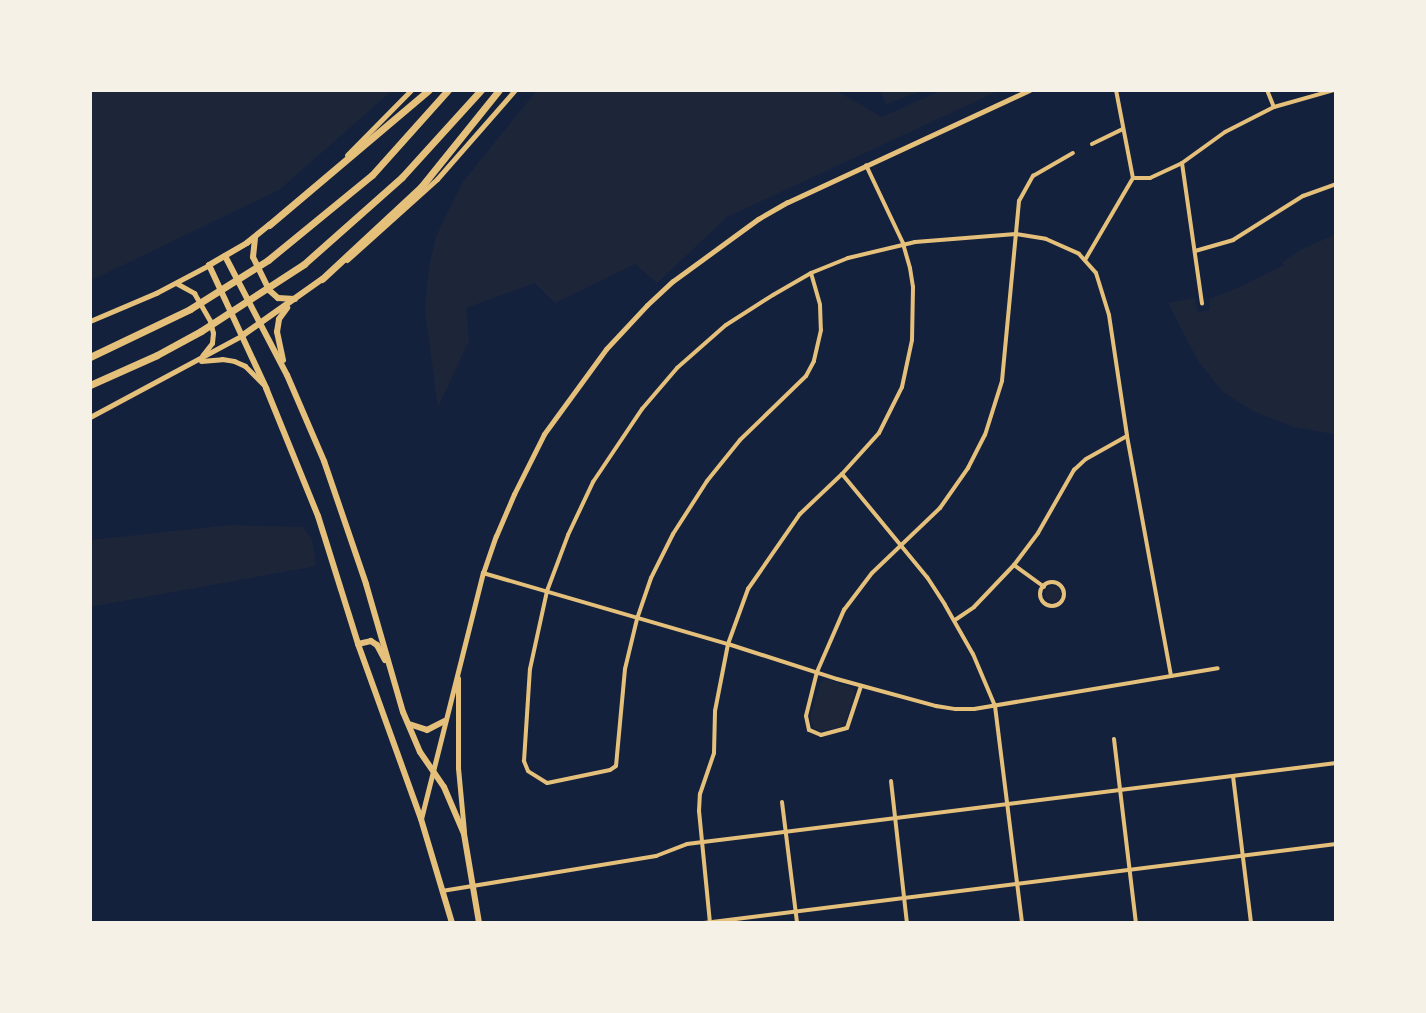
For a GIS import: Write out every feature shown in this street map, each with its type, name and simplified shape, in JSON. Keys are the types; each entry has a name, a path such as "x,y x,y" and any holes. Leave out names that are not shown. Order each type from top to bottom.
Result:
{"highway":[{"path":"269,225 429,90"},
{"path":"90,357 190,309 268,260 372,175 448,90"},
{"path":"90,385 201,331 320,252 373,205 433,145 481,90"},
{"path":"322,279 421,187 499,90"}],"main road":[{"path":"90,321 176,283 225,256 256,235 367,137 411,90"},
{"path":"90,417 243,335 322,279 368,243 437,179 515,90"},
{"path":"421,819 431,769 458,676 483,573 514,494 544,434 586,374 627,325 674,281 740,231 788,202 1029,90"},
{"path":"256,235 252,249 262,280 278,298 296,298"},
{"path":"225,256 287,375 340,504 409,724 431,769 444,788 464,834"},
{"path":"209,265 243,335 318,516 358,644 421,819 453,923"},
{"path":"176,283 194,293 213,333 212,344 196,362"},
{"path":"287,375 277,332 279,319 289,304"},
{"path":"196,362 222,358 234,361 245,366 266,388"},
{"path":"358,644 371,641 377,645 391,671"},
{"path":"458,676 458,768 464,834 479,923"},
{"path":"409,724 427,730 444,721"}],"street":[{"path":"1085,260 1133,178 1116,90"},
{"path":"1267,90 1274,107"},
{"path":"1133,178 1150,178 1182,163 1225,132 1274,107 1334,90"},
{"path":"1092,144 1123,129"},
{"path":"861,686 847,728 821,735 809,730 806,716 817,672 844,610 872,573 940,508 968,468 990,419 1002,381 1016,213 1027,183 1042,168 1073,153"},
{"path":"1182,163 1202,304"},
{"path":"710,923 700,794 714,753 715,711 728,644 748,589 800,514 842,474 879,433 899,393 908,362 912,340 913,287 903,243 866,165"},
{"path":"1195,251 1233,240 1303,196 1336,184"},
{"path":"812,273 820,305 820,330 814,361 806,376 740,440 706,481 673,534 651,578 637,619 622,693 616,765 610,770 547,783 528,771 524,761 530,669 548,591 584,499 604,463 642,409 677,368 726,325 812,273 848,258 903,243 952,237 1016,234 1058,242 1085,260 1096,273 1109,315 1126,436 1171,676"},
{"path":"955,620 974,607 1014,565 1038,533 1074,470 1086,459 1126,436"},
{"path":"842,474 927,577 955,620 973,654 995,706 1022,923"},
{"path":"1014,565 1044,586"},
{"path":"483,573 728,644 861,686 936,706 974,709 1218,668"},
{"path":"1053,582 1060,585 1064,595 1061,602 1055,605 1045,603 1041,593 1044,586 1053,582"},
{"path":"1114,739 1136,923"},
{"path":"442,891 656,856 687,844 895,816 1336,763"},
{"path":"1233,776 1251,923"},
{"path":"891,781 907,923"},
{"path":"782,802 797,923"},
{"path":"704,923 1336,844"}],"shaded area":[{"path":"90,90 393,90 279,190 90,281"},
{"path":"537,90 835,90 882,117 942,90 1000,90 727,217 657,283 635,264 555,303 535,283 466,308 469,341 438,407 425,311 429,267 436,237 462,183"},
{"path":"880,90 918,90 919,92 886,104"},
{"path":"1336,234 1336,434 1333,434 1294,427 1253,411 1223,392 1198,361 1168,303 1195,298 1198,312 1210,310 1209,299 1240,287 1284,265 1282,262 1300,250"},
{"path":"231,525 303,527 312,540 316,566 90,607 90,540"},
{"path":"1053,586 1059,588 1061,594 1059,600 1053,602 1047,600 1045,594 1047,588"},
{"path":"826,679 853,688 855,692 845,723 840,727 820,731 814,728 810,717 821,682"}]}
